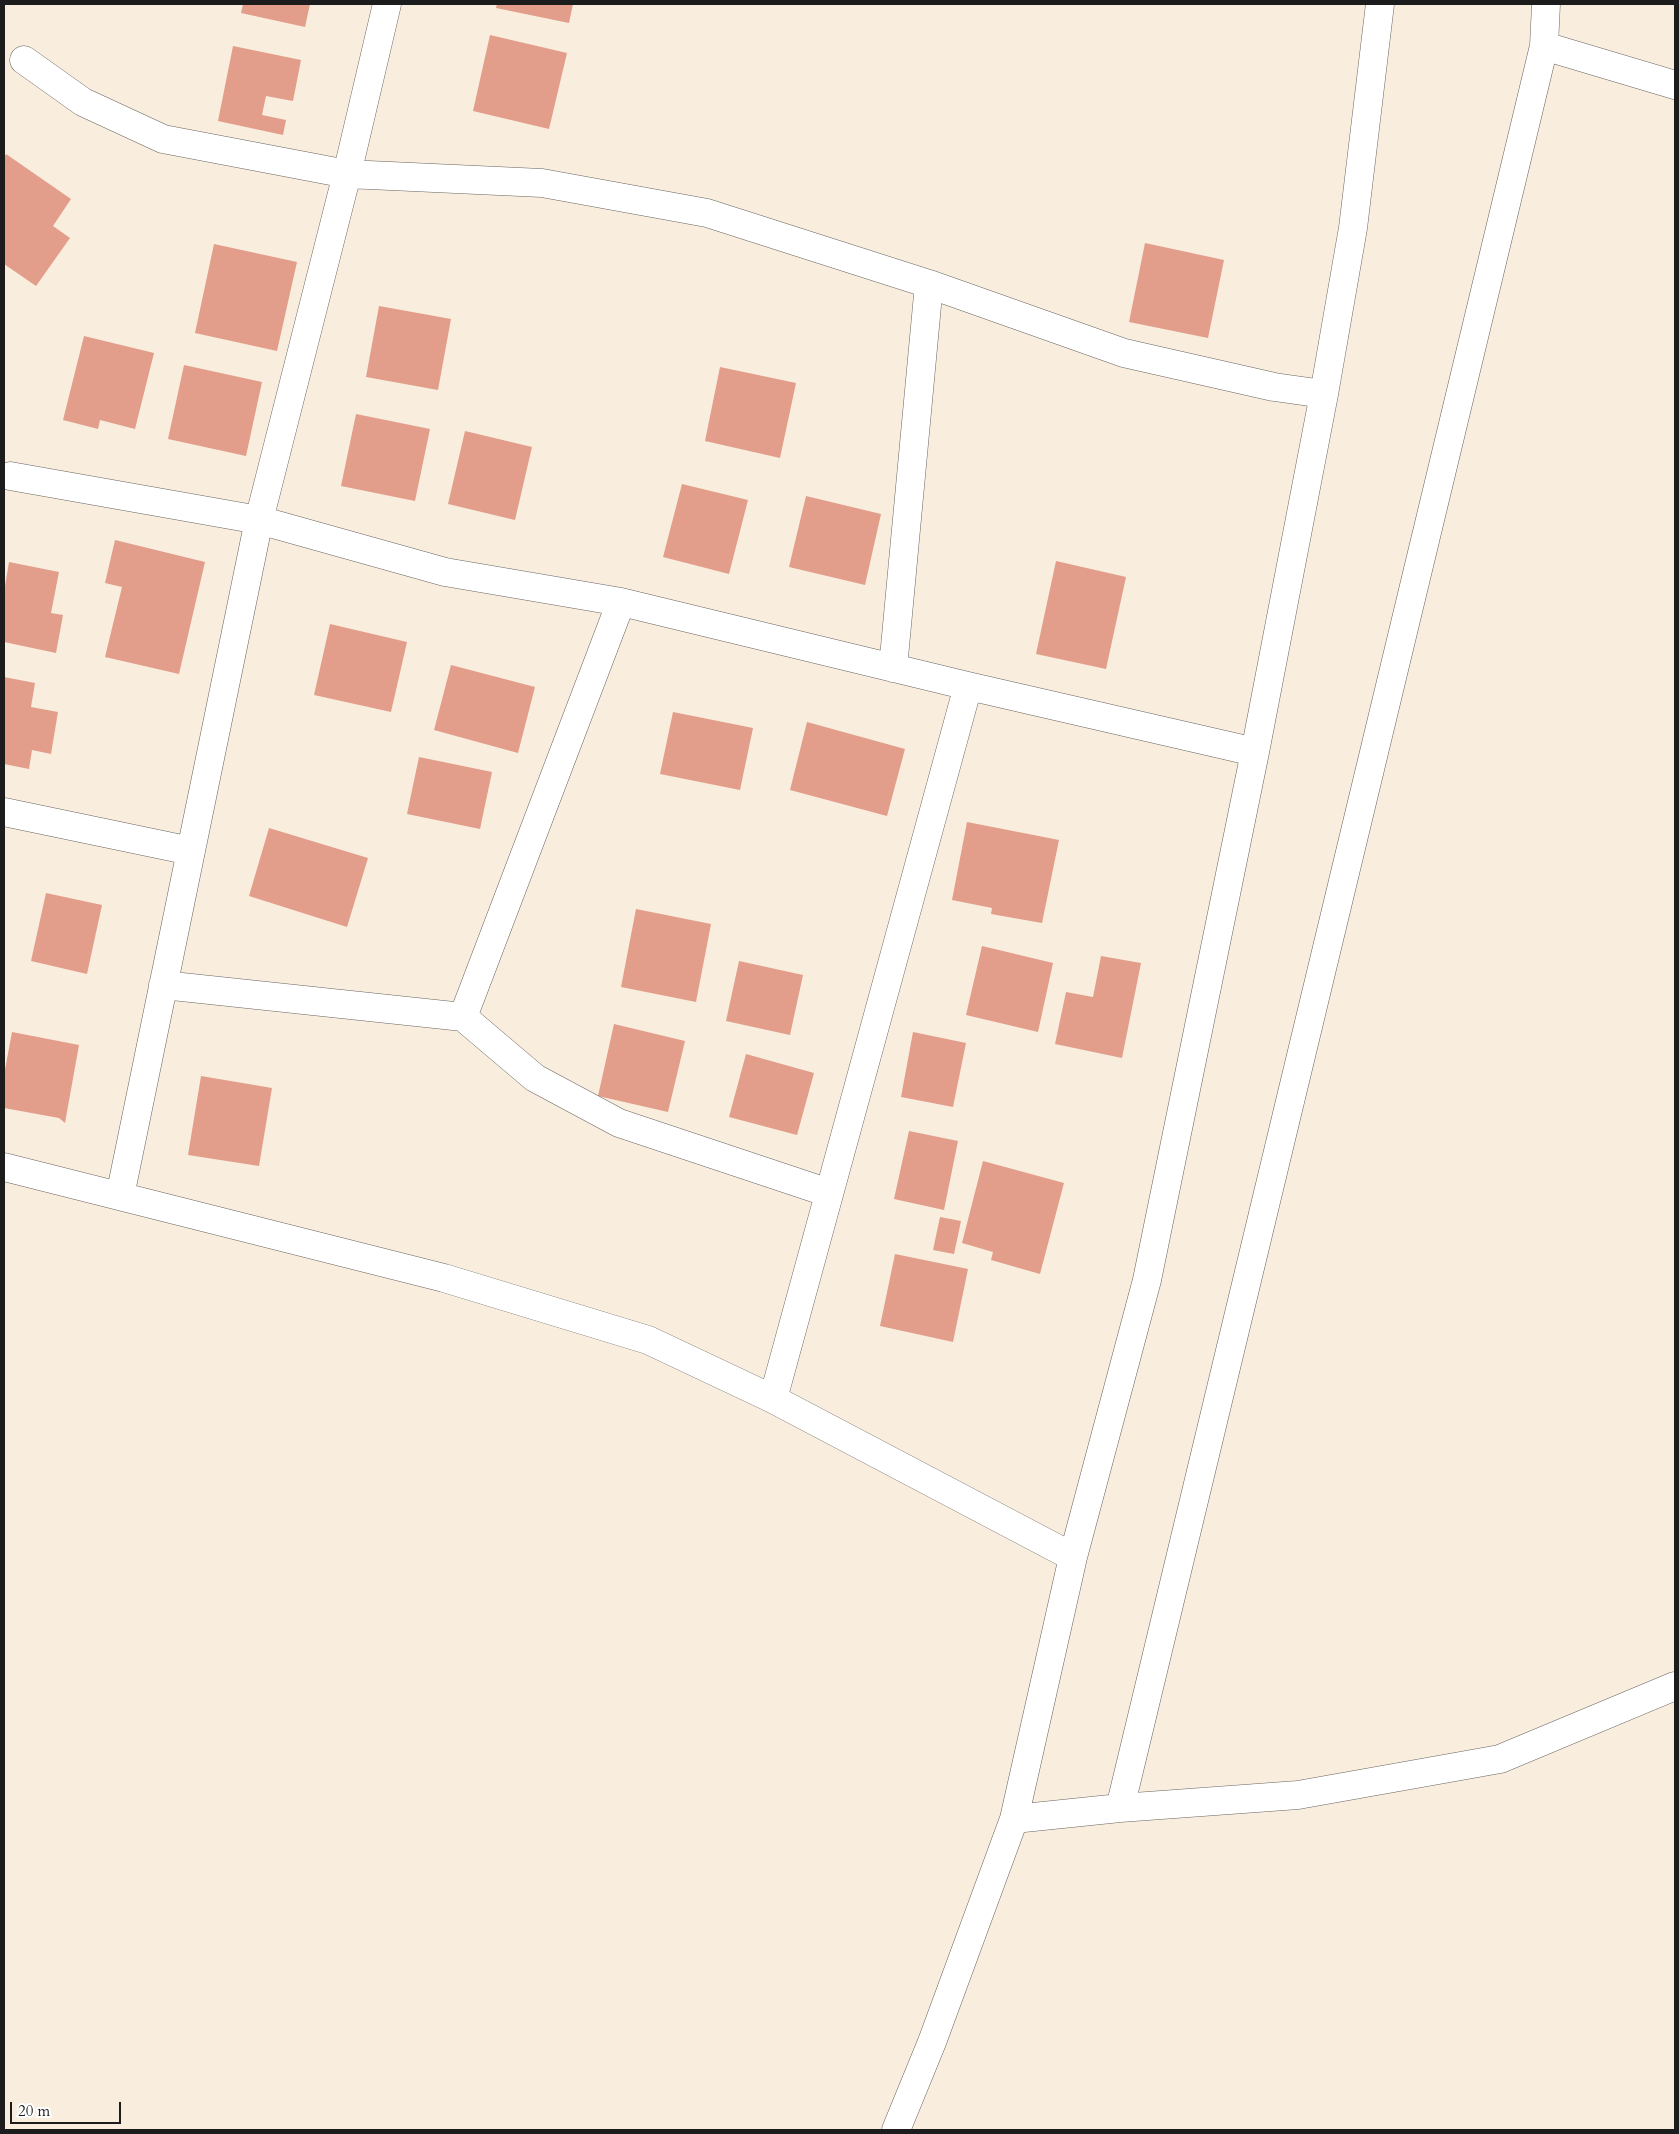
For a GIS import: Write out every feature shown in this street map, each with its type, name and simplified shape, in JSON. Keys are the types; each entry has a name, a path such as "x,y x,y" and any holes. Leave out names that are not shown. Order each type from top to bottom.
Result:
{"street":[{"path":"120,1196 259,520 387,4"},
{"path":"896,2130 932,2042 1014,1819 1073,1557 1147,1280 1255,752 1324,394 1353,228 1380,4"},
{"path":"1120,1808 1544,46 1546,4"},
{"path":"1544,46 1675,85"},
{"path":"24,60 83,102 163,139 346,174 542,183 707,213 929,284 1124,353 1274,387 1324,394"},
{"path":"893,668 929,284"},
{"path":"10,476 259,520 445,572 621,602 968,686 1255,752"},
{"path":"463,1017 621,602"},
{"path":"773,1399 968,686"},
{"path":"4,812 192,852"},
{"path":"163,985 463,1017 535,1078 619,1123 830,1193"},
{"path":"4,1166 444,1278 648,1340 773,1399 1073,1557"},
{"path":"1014,1819 1120,1808 1298,1795 1500,1758 1675,1686"}],"building":[{"path":"243,4 310,4 305,27 241,13"},
{"path":"497,4 573,4 569,23 496,8"},
{"path":"490,35 567,53 549,129 473,111"},
{"path":"233,46 301,60 293,101 266,96 262,115 286,120 283,135 218,121"},
{"path":"6,154 71,199 53,226 70,238 36,286 4,264 4,158"},
{"path":"1145,243 1224,260 1208,338 1129,322"},
{"path":"214,244 297,262 277,351 195,333"},
{"path":"379,306 451,319 438,390 366,377"},
{"path":"84,336 154,353 135,429 100,420 98,429 63,420"},
{"path":"184,365 262,382 246,456 168,439"},
{"path":"720,367 796,383 780,458 705,441"},
{"path":"356,414 430,429 415,501 341,486"},
{"path":"465,431 532,447 515,520 448,504"},
{"path":"682,484 748,500 729,574 663,557"},
{"path":"806,496 881,514 865,585 789,567"},
{"path":"115,540 205,562 179,674 105,657 122,587 105,583"},
{"path":"1056,561 1126,577 1106,669 1036,654"},
{"path":"9,562 59,572 51,613 63,615 56,653 4,642 4,592"},
{"path":"330,624 407,642 391,712 314,695"},
{"path":"451,665 535,687 518,753 434,730"},
{"path":"4,677 35,683 31,707 58,712 51,754 32,750 29,769 4,764"},
{"path":"673,712 753,728 740,790 660,774"},
{"path":"807,722 905,749 887,816 790,790"},
{"path":"419,757 492,772 480,829 407,814"},
{"path":"967,822 1059,840 1042,923 991,914 992,908 952,900"},
{"path":"269,828 368,858 347,927 249,896"},
{"path":"46,893 102,905 87,974 31,961"},
{"path":"636,909 711,924 696,1002 621,987"},
{"path":"982,946 1053,963 1038,1032 966,1015"},
{"path":"1101,956 1141,963 1122,1058 1055,1044 1066,992 1093,997"},
{"path":"739,961 803,975 790,1035 726,1021"},
{"path":"614,1024 685,1041 668,1112 598,1096"},
{"path":"12,1032 79,1045 65,1123 59,1118 4,1108 4,1075"},
{"path":"913,1032 966,1043 953,1107 901,1097"},
{"path":"746,1054 814,1073 797,1135 729,1117"},
{"path":"201,1076 272,1088 259,1166 188,1155"},
{"path":"909,1131 958,1141 944,1210 894,1199"},
{"path":"983,1161 1064,1183 1040,1274 991,1260 993,1252 962,1243"},
{"path":"940,1217 961,1221 954,1254 933,1250"},
{"path":"895,1254 968,1269 953,1342 880,1326"}]}
